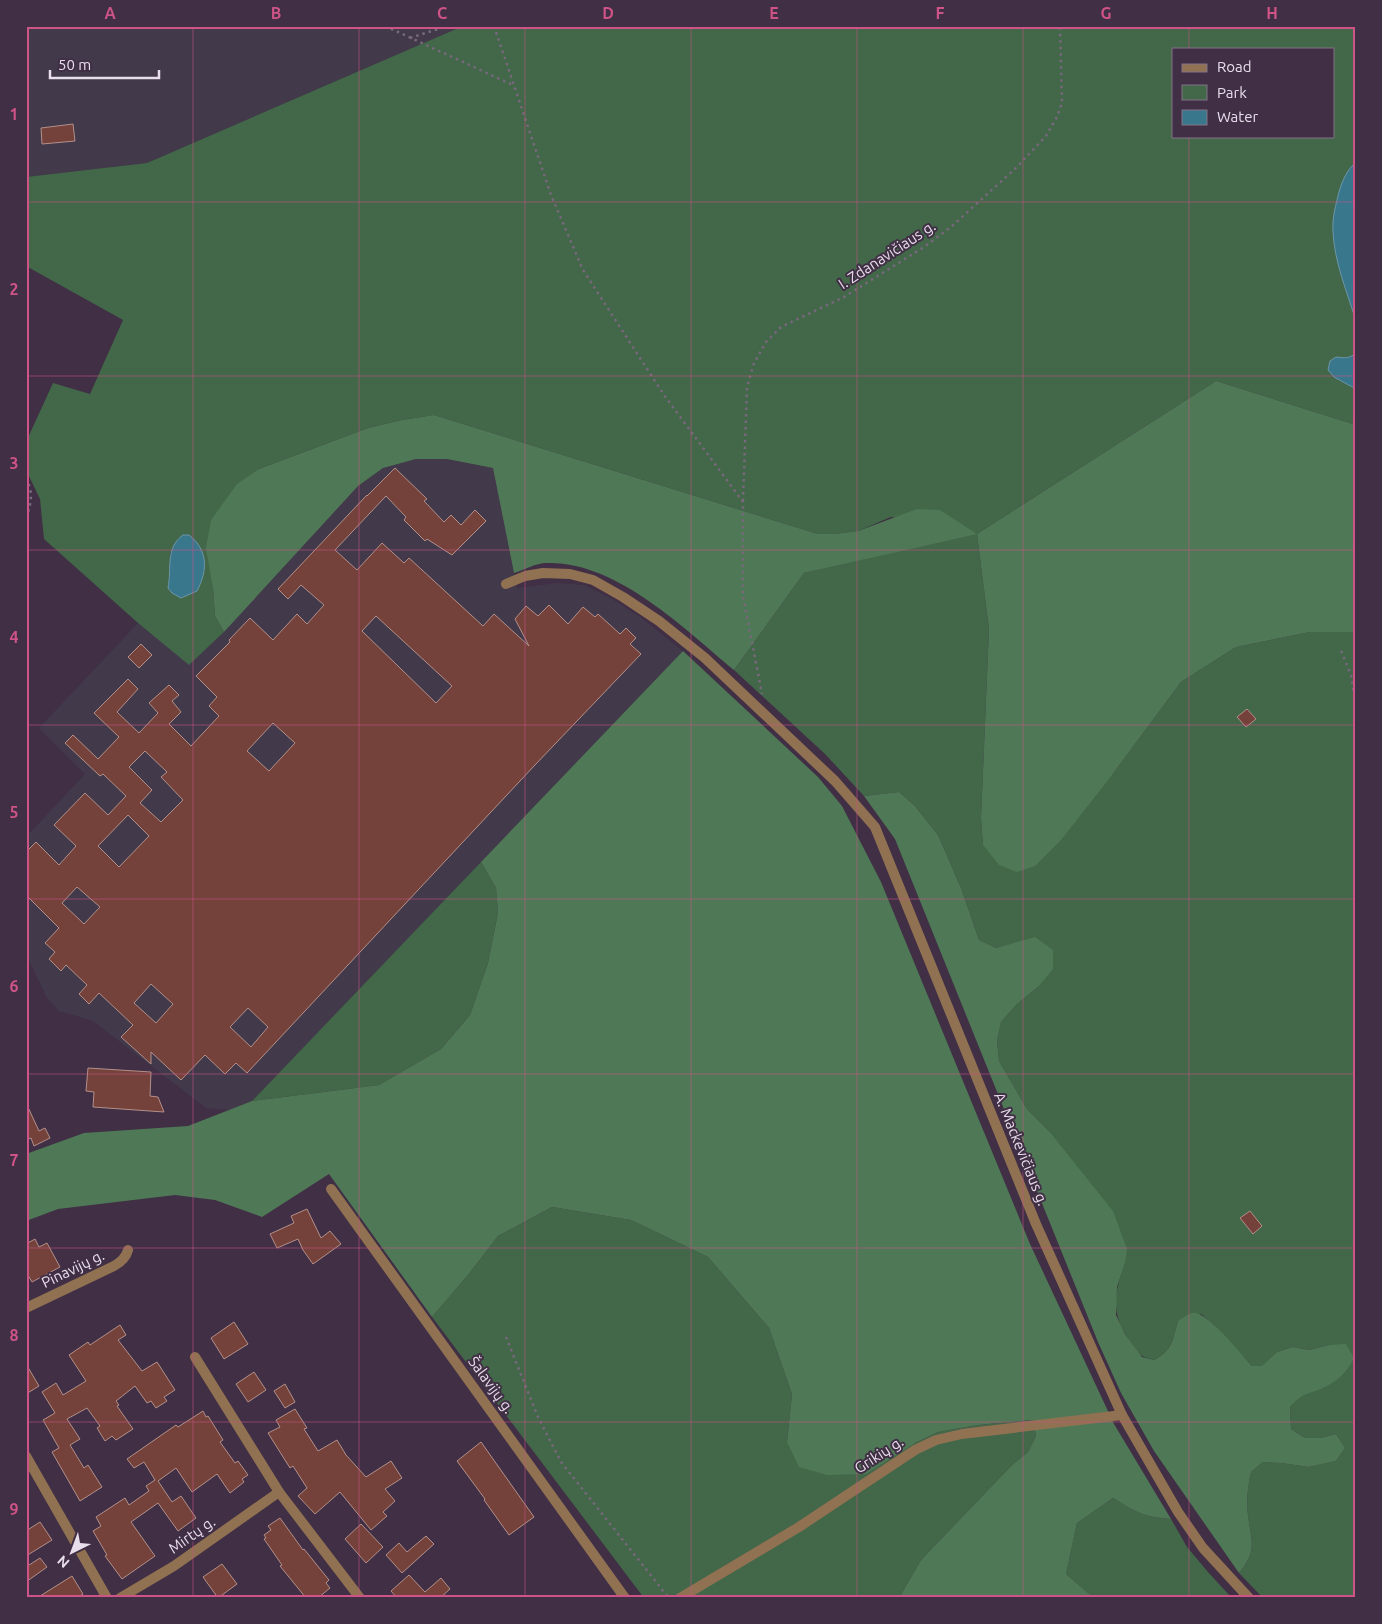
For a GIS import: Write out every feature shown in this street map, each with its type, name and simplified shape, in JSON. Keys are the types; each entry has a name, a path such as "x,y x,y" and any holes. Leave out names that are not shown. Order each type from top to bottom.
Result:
{"street":[{"name":"A. Mackevičiaus g.","path":"506,584 526,576 543,573 570,574 593,580 623,597 659,621 705,658 835,781 875,827 1036,1224 1122,1416 1178,1512 1203,1548 1249,1598"},
{"name":"Šalavijų g.","path":"332,1190 625,1598"},
{"name":"Pinavijų g.","path":"26,1308 122,1261 127,1255 128,1250"},
{"path":"195,1357 279,1492 360,1598"},
{"name":"Grikių g.","path":"680,1598 799,1527 915,1450 936,1440 962,1434 1122,1416"},
{"path":"26,1456 107,1598"},
{"name":"Mirtų g.","path":"120,1598 174,1566 279,1492"}],"path":[{"path":"385,26 515,86"},
{"path":"409,38 448,26"},
{"path":"494,26 551,194 583,270 664,395 743,502"},
{"name":"I. Zdanavičiaus g.","path":"767,716 743,596 743,502 747,387 754,362 766,342 782,327 844,298 924,247 951,227 1017,167 1046,136 1057,117 1062,103 1060,26"},
{"path":"26,478 32,491 31,507 26,517"},
{"path":"1341,651 1351,676 1356,706"},
{"path":"506,1337 538,1417 561,1462 669,1598"}],"shaded area":[{"path":"26,26 463,26 147,163 26,177"},
{"path":"416,459 447,459 493,468 517,588 557,583 584,585 609,597 640,617 683,651 252,1101 229,1110 206,1108 93,1021 59,1011 47,998 26,954 26,837 85,774 39,728 138,623 190,664 224,632 358,486 383,468"}],"green space":[{"path":"463,26 1356,26 1356,162 1351,167 1336,253 1356,321 1356,352 1354,355 1346,358 1334,377 1356,389 1356,425 1216,381 977,534 989,629 981,819 983,845 1112,775 1181,682 1236,647 1310,632 1356,632 1356,1598 1263,1598 1239,1573 1249,1558 1252,1545 1247,1504 1251,1472 1263,1462 1309,1467 1336,1461 1345,1448 1336,1434 1321,1438 1305,1438 1291,1429 1290,1407 1299,1396 1325,1387 1329,1345 1309,1350 1293,1347 1277,1352 1262,1367 1252,1366 1214,1325 1201,1314 1178,1321 1168,1349 1154,1360 1142,1356 1138,1352 1124,1331 1117,1312 1116,1294 1125,1263 1049,1131 1027,1109 999,1061 997,1041 1001,1022 1017,1004 1038,987 1035,938 996,948 979,940 961,888 938,835 914,805 899,792 864,796 825,754 734,670 804,573 976,533 891,517 858,531 818,534 434,415 402,420 368,428 259,469 213,588 215,616 224,632 189,665 138,623 44,539 40,499 26,470 26,442 53,383 90,394 123,320 26,266 26,177 147,163","holes":["170,552 188,595 168,588 171,575"]},
{"path":"1216,381 1356,425 1356,632 1310,632 1236,647 1181,682 1061,840 1035,866 1017,872 999,865 983,845 981,819 989,629 977,534"},
{"path":"434,415 818,534 858,531 917,509 940,510 977,534 804,573 734,670 648,600 598,573 572,565 542,563 514,573 493,468 447,459 416,459 383,468 358,486 224,632 215,616 213,588 206,548 211,520 237,484 259,469 368,428"},
{"path":"683,651 818,777 842,806 881,882 1030,1244 1114,1424 1171,1519 1140,1513 1113,1498 1077,1523 1066,1574 1094,1598 899,1598 921,1560 1012,1465 1028,1452 1036,1436 1033,1420 978,1425 938,1432 915,1443 866,1474 827,1475 799,1467 787,1442 792,1394 769,1328 708,1257 631,1220 552,1207 498,1236 432,1317 329,1174 262,1217 215,1200 175,1195 58,1209 26,1221 26,1154 84,1133 188,1126 252,1101 379,1085 441,1049 470,1015 488,963 498,913 496,888 481,862"},
{"path":"899,792 914,805 938,835 961,888 979,940 996,948 1035,937 1053,950 1053,969 1038,987 1017,1004 1001,1022 997,1041 999,1061 1027,1109 1049,1131 1113,1211 1127,1249 1125,1263 1117,1287 1116,1315 1125,1334 1142,1357 1154,1360 1165,1352 1171,1344 1178,1321 1192,1313 1206,1318 1252,1366 1262,1366 1277,1352 1293,1347 1309,1350 1329,1345 1346,1344 1354,1358 1345,1372 1328,1386 1302,1396 1290,1407 1291,1429 1305,1438 1321,1438 1336,1434 1345,1448 1336,1461 1309,1467 1263,1462 1251,1472 1247,1504 1252,1545 1249,1558 1239,1573 1154,1451 1121,1393 1098,1342 895,839 864,796"},
{"path":"481,862 496,888 498,913 488,963 470,1015 441,1049 379,1085 252,1101"},
{"path":"552,1207 631,1220 708,1257 769,1328 792,1394 787,1442 915,1443 938,1432 978,1425 1033,1420 1036,1436 1028,1452 1012,1465 921,1560 899,1598 644,1598 432,1317 498,1236"},
{"path":"1113,1498 1140,1513 1171,1519 1187,1547 1231,1597 1094,1598 1066,1574 1077,1523"}],"water":[{"path":"1356,162 1356,321 1338,265 1333,226 1339,192 1347,172"},
{"path":"1356,352 1356,389 1334,377 1328,370 1330,361 1336,357 1350,357"},
{"path":"183,535 189,535 200,547 203,554 204,568 197,591 181,598 172,593 168,588 171,552 177,540"}],"building":[{"path":"73,124 75,141 42,144 41,128"},
{"path":"395,468 427,499 424,501 444,522 451,515 461,525 475,510 486,521 452,555 427,539 425,541 404,520 406,517 386,496 335,550 357,570 382,543 404,563 409,558 483,626 494,614 529,646 515,619 526,606 538,616 549,605 568,624 583,607 595,617 598,614 620,634 626,628 636,638 630,644 641,654 247,1073 236,1063 225,1074 205,1055 181,1080 151,1052 151,1064 121,1037 133,1025 99,993 89,1004 79,994 87,985 66,965 61,971 49,959 55,952 45,943 59,928 26,895 26,852 36,842 59,865 76,846 54,825 85,793 108,815 126,796 103,774 100,776 65,743 73,735 98,759 119,737 94,713 128,679 138,689 117,712 139,733 158,713 149,703 169,685 179,695 172,701 181,712 169,724 191,746 219,716 209,706 217,697 196,676 230,642 229,640 250,618 273,640 297,614 307,624 324,605 301,585 288,599 278,589","holes":["376,616 452,686 436,703 362,631","273,723 295,743 269,771 247,751","145,751 167,772 161,777 183,800 161,822 140,803 152,790 129,767","128,815 149,836 119,867 98,846","77,887 100,907 84,924 62,903","151,984 173,1004 156,1023 134,1003","248,1008 268,1027 251,1047 230,1027"]},
{"path":"141,644 152,655 139,668 128,657"},
{"path":"1247,709 1256,719 1246,727 1237,717"},
{"path":"88,1068 151,1072 150,1096 158,1097 164,1112 93,1107 94,1092 86,1091"},
{"path":"26,1103 39,1131 45,1128 50,1138 34,1146 31,1138 26,1140"},
{"path":"307,1209 321,1238 330,1231 341,1244 313,1264 298,1239 277,1248 270,1234 294,1223 291,1216"},
{"path":"1250,1211 1262,1226 1253,1234 1240,1218"},
{"path":"35,1239 39,1247 47,1243 60,1267 32,1282 26,1272 26,1244"},
{"path":"234,1322 248,1344 224,1359 211,1338"},
{"path":"120,1325 126,1335 118,1340 142,1371 157,1362 175,1390 164,1397 167,1401 156,1408 151,1401 147,1403 135,1386 116,1401 119,1405 117,1406 133,1429 116,1440 112,1436 105,1441 97,1428 100,1426 87,1408 67,1419 80,1439 70,1445 84,1468 88,1465 102,1487 80,1501 52,1452 59,1448 43,1420 55,1413 42,1392 56,1383 63,1395 86,1381 69,1355 88,1342 90,1345"},
{"path":"26,1364 39,1386 26,1394"},
{"path":"254,1372 266,1390 248,1402 236,1384"},
{"path":"285,1384 295,1402 285,1408 274,1391"},
{"path":"295,1409 307,1428 304,1429 318,1451 337,1440 346,1455 366,1477 391,1461 402,1478 385,1489 395,1501 383,1512 387,1516 371,1530 340,1492 315,1514 298,1496 307,1488 293,1466 290,1468 268,1433 280,1427 276,1420"},
{"path":"203,1411 223,1440 220,1442 235,1463 238,1461 248,1475 242,1479 244,1482 230,1493 217,1474 192,1492 176,1468 158,1481 172,1502 181,1496 196,1518 178,1531 158,1503 131,1522 155,1556 122,1579 105,1556 107,1555 93,1531 101,1526 96,1517 125,1498 129,1505 149,1491 146,1486 155,1480 144,1462 134,1468 127,1459 176,1425 178,1427"},
{"path":"481,1442 534,1517 509,1535 457,1461"},
{"path":"280,1518 303,1550 329,1580 326,1583 330,1588 318,1598 306,1598 280,1566 282,1565 264,1539 266,1538 264,1535 271,1530 268,1526"},
{"path":"40,1522 52,1540 26,1556 26,1531"},
{"path":"361,1524 383,1547 366,1563 345,1539"},
{"path":"426,1536 434,1544 402,1573 386,1555 399,1543 407,1552"},
{"path":"40,1558 47,1567 26,1582 26,1567"},
{"path":"222,1564 237,1584 218,1598 203,1577"},
{"path":"409,1575 425,1592 441,1578 450,1589 440,1598 397,1598 391,1591"},
{"path":"72,1576 83,1594 77,1598 37,1598"}]}
